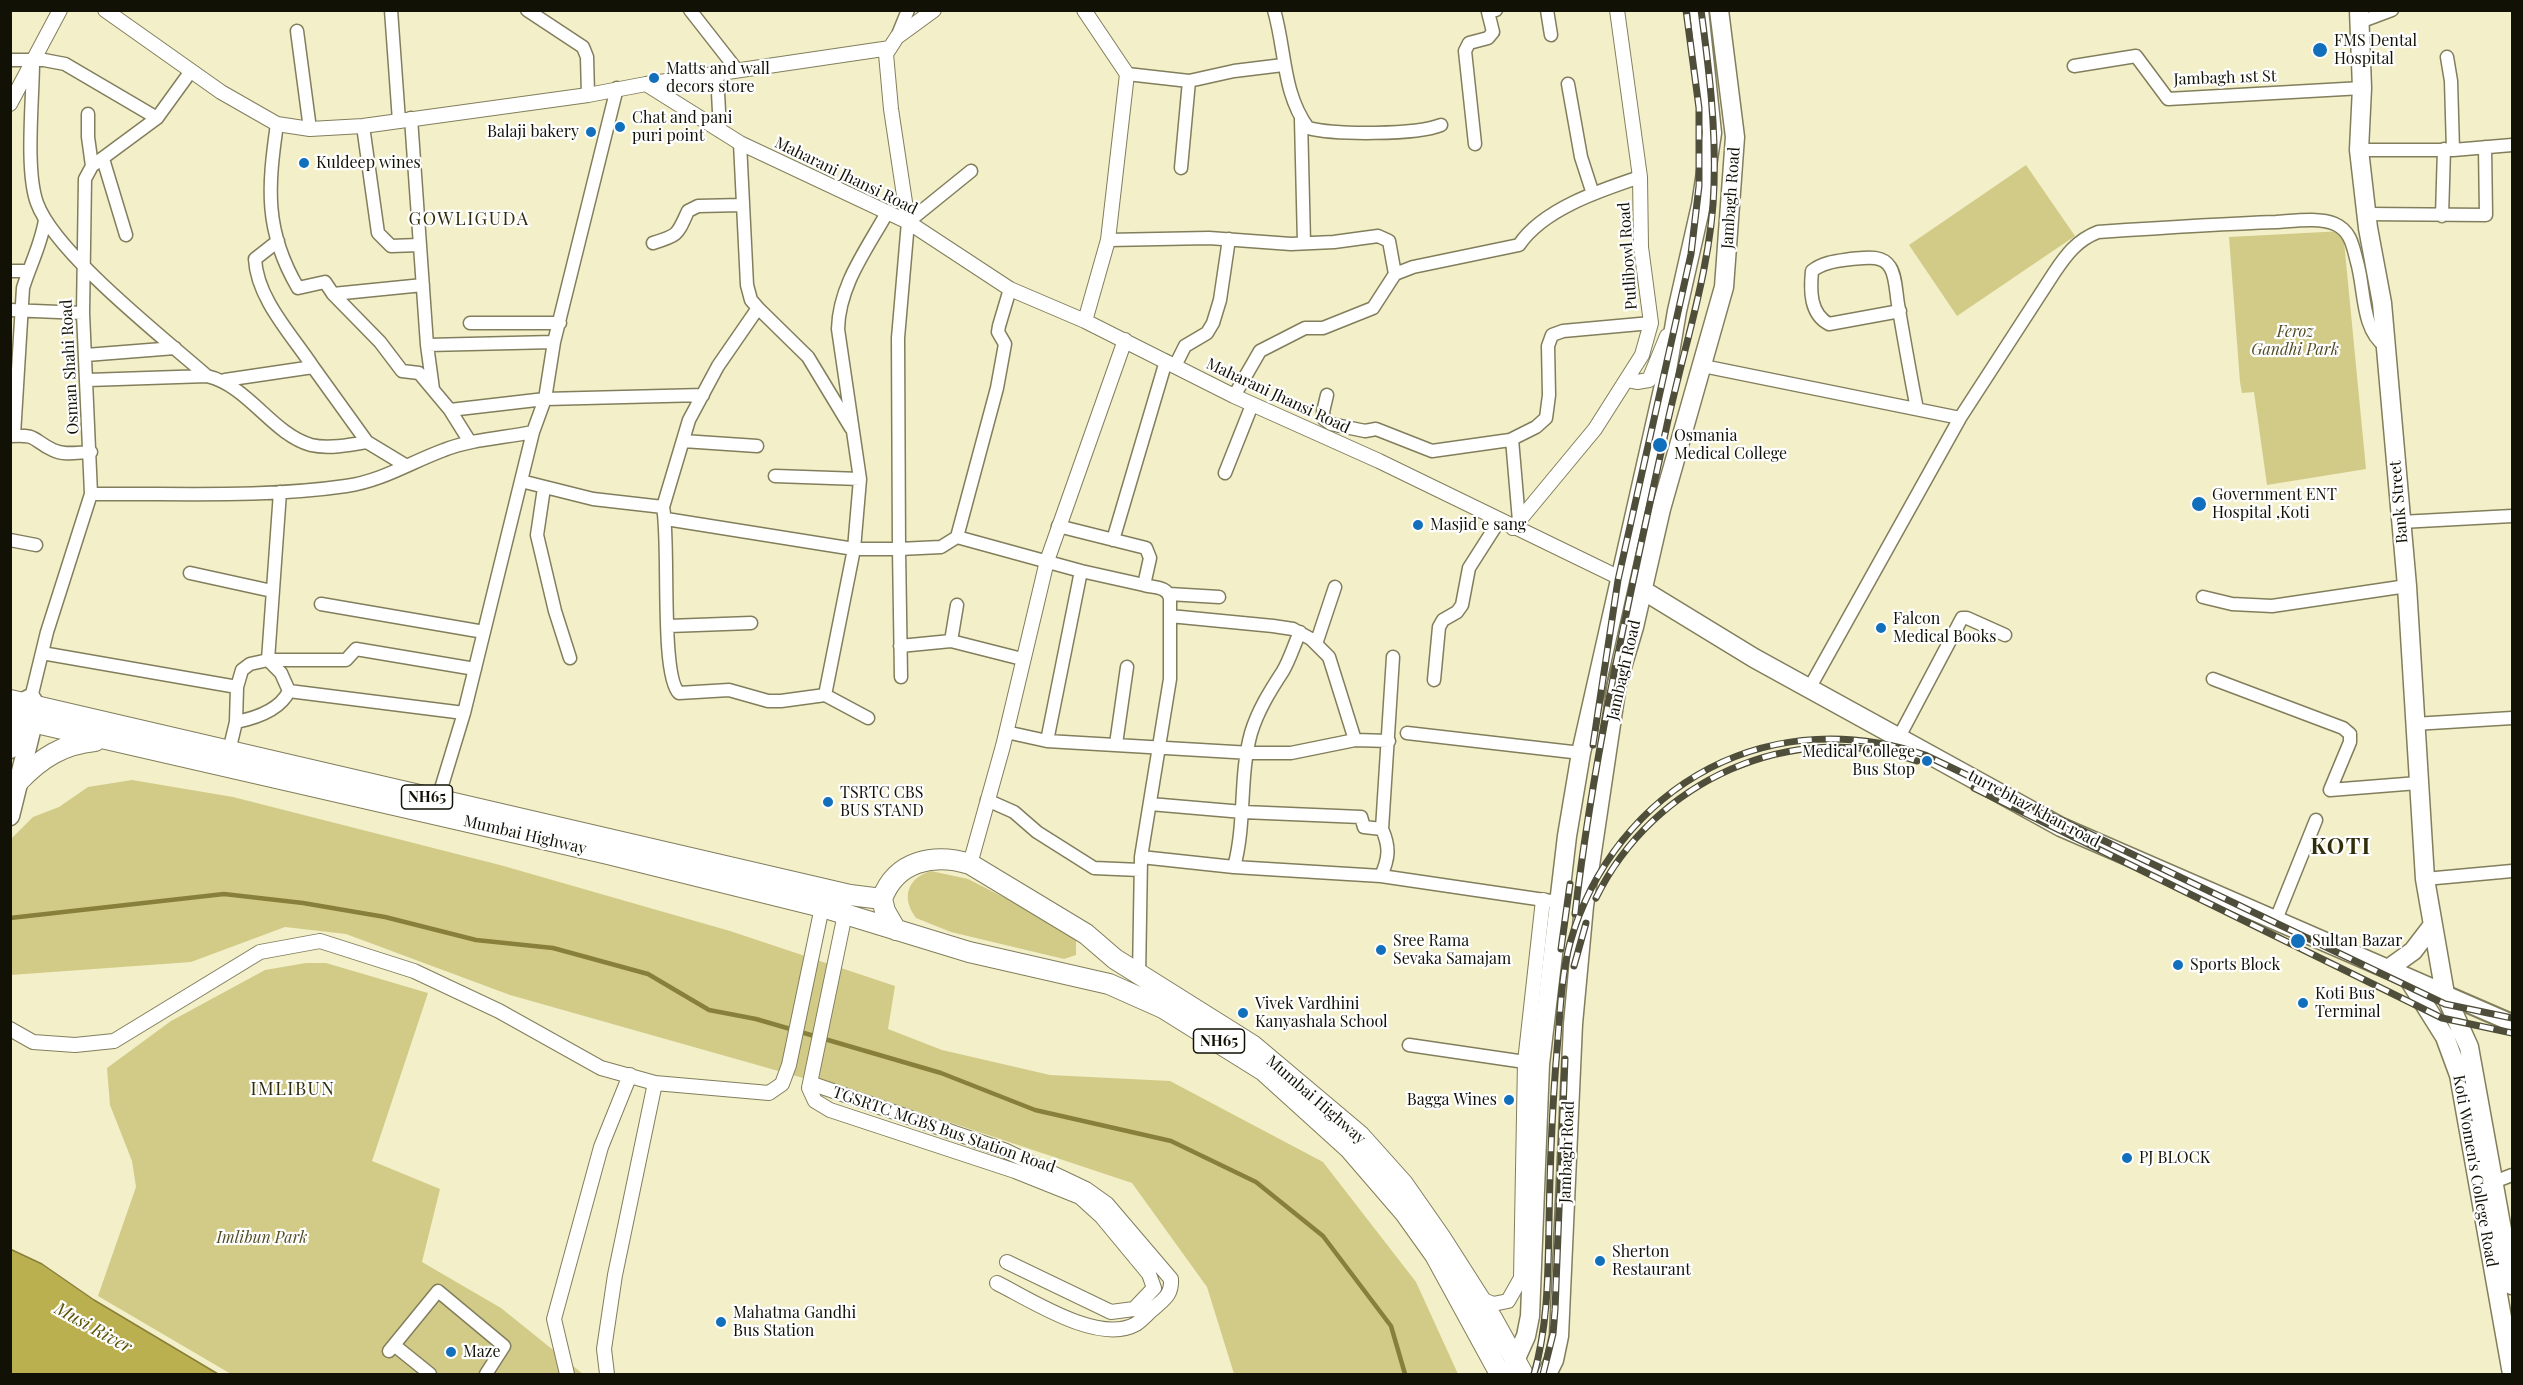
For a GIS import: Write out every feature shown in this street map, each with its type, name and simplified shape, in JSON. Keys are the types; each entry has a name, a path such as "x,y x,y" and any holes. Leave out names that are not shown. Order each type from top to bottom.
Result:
{"highway":[{"name":"Mumbai Highway","path":"23,709 104,740 850,895 882,899 900,874 924,859 949,858 970,864 1086,934 1115,959 1251,1045 1360,1136 1403,1184 1479,1298 1516,1370"},
{"name":"Mumbai Highway","path":"23,709 229,751 608,854 822,907 969,952 1109,984 1163,1008 1264,1071 1349,1148 1405,1213 1435,1255 1500,1374"},
{"path":"19,782 36,764 56,750 79,742 104,740"},
{"path":"882,899 885,911 896,930"}],"main road":[{"name":"Jambagh Road","path":"1516,1370 1530,1316 1540,1064 1551,901 1581,753 1615,609 1701,205 1711,142 1711,111 1699,10"},
{"name":"Jambagh Road","path":"1547,1374 1554,1360 1559,1336 1573,1024 1584,906 1617,684 1724,287 1734,152 1733,119 1719,10"},
{"name":"Bank Street","path":"2359,16 2362,88 2359,150 2382,303 2407,586 2425,879 2445,994"},
{"path":"1711,142 1728,143 1734,152"},
{"path":"1653,430 1674,427 1680,418 1690,412"},
{"name":"turrebhaz khan road","path":"1641,589 1754,658 2061,827 2445,994"},
{"path":"10,749 23,709"},
{"path":"10,816 19,782 23,709"},
{"path":"2388,969 2413,951 2433,925"},
{"name":"Koti Women's College Road","path":"2408,978 2445,1037 2459,1075 2512,1374"},
{"path":"2445,994 2512,1023"},
{"name":"Koti Women's College Road","path":"2445,994 2469,1047 2512,1285"}],"street":[{"path":"10,104 60,10"},
{"path":"105,10 190,71 277,124 310,129 363,126 588,94 893,43 934,10"},
{"path":"392,10 433,391"},
{"path":"527,10 583,47 587,57 588,94"},
{"path":"690,10 737,70"},
{"path":"901,677 898,338 908,222 891,109 886,54 908,10"},
{"path":"1084,10 1127,74 1108,240 1085,321"},
{"path":"1274,10 1283,64 1294,107 1308,128 1330,132 1408,132 1441,125"},
{"path":"1547,10 1551,35"},
{"name":"Putlibowl Road","path":"1516,524 1595,429 1642,355 1650,323 1641,247 1640,177 1617,10"},
{"path":"2359,16 2392,10"},
{"path":"1475,144 1465,51 1469,43 1488,38 1492,32 1491,11"},
{"path":"297,31 310,129"},
{"name":"Jambagh 1st St","path":"2074,66 2136,56 2168,99 2362,88"},
{"path":"2442,216 2449,150 2451,81 2447,57"},
{"path":"10,60 65,64 157,118"},
{"path":"33,60 32,164 37,202 45,220 83,265 207,376"},
{"path":"1127,74 1189,81 1234,70 1283,64"},
{"path":"88,114 92,166 157,118 190,71"},
{"path":"717,73 720,131"},
{"path":"1181,168 1189,81"},
{"name":"Maharani Jhansi Road","path":"646,84 740,143 908,222 1011,289 1125,340 1252,405 1379,461 1499,521 1516,524 1620,578"},
{"path":"1568,84 1579,148 1593,194"},
{"path":"435,807 464,713 533,432 544,399 554,342 617,88"},
{"path":"1301,118 1305,243"},
{"path":"277,124 269,180 271,219 298,288 326,282 333,294 380,342 402,371 419,373 450,410 470,441"},
{"path":"363,126 378,233 391,246 419,245"},
{"path":"740,143 747,285 751,300 808,357 853,432"},
{"path":"2359,150 2449,150 2512,146"},
{"path":"2367,214 2483,216 2487,213 2485,147"},
{"path":"103,159 126,235"},
{"name":"Osman Shahi Road","path":"23,709 91,494 88,380 83,313 83,191 87,172 92,166"},
{"path":"908,222 971,171"},
{"path":"1234,396 1260,351 1305,328 1323,328 1373,308 1395,274 1413,267 1519,245 1527,233 1593,194 1640,177"},
{"path":"653,243 674,237 682,228 688,211 698,206 742,206"},
{"path":"825,695 854,549 860,479 838,329 838,311 841,298 854,272 888,211"},
{"path":"45,220 38,254 28,272 16,310 12,435 34,436 54,450 64,453 91,452"},
{"path":"1810,687 1960,418 2069,252 2085,237 2098,232 2329,221 2343,229 2352,243 2362,279 2370,329 2377,340 2385,346"},
{"path":"1108,240 1160,237 1305,243 1384,238 1391,246 1395,274"},
{"path":"1113,540 1171,364 1185,346 1207,333 1213,323 1220,300 1229,239"},
{"path":"278,241 259,253 255,259 255,268 268,300 367,442 405,465"},
{"path":"1900,311 1829,324 1819,319 1814,310 1812,271 1832,262 1868,257 1881,259 1891,268 1900,311 1917,409"},
{"path":"10,271 28,272"},
{"path":"333,294 423,285"},
{"path":"521,481 593,499 854,549 941,547 957,537 997,388 1005,344 998,332 1011,289"},
{"path":"758,308 718,366 689,420 665,513 668,657 675,687 680,693 729,690 781,701 825,695 868,718"},
{"path":"16,310 83,313"},
{"path":"1627,380 1637,382 1649,380 1677,311"},
{"path":"470,323 560,323"},
{"path":"1327,395 1323,412 1324,419 1331,424 1365,431 1376,429 1432,451 1512,439 1536,427 1546,418 1549,395 1548,346 1552,334 1650,323"},
{"path":"970,864 1006,732 1047,561 1125,340"},
{"path":"427,345 554,342"},
{"path":"86,355 175,348"},
{"path":"1703,366 1960,418"},
{"path":"88,380 207,376 225,380 313,367"},
{"path":"225,380 295,437 310,445 338,446 367,442"},
{"path":"450,410 544,399 703,395"},
{"path":"1225,473 1252,405"},
{"path":"91,494 280,492 347,486 387,476 405,465 470,441 533,432"},
{"path":"1512,439 1516,524"},
{"path":"683,441 758,446"},
{"path":"775,476 860,479"},
{"path":"544,488 537,536 555,611 570,658"},
{"path":"280,492 268,660 280,673 289,691"},
{"path":"2401,522 2512,516"},
{"path":"1434,680 1439,627 1443,620 1457,612 1462,605 1469,568 1499,521"},
{"path":"1058,526 1143,546 1149,551 1150,558 1144,585"},
{"path":"957,537 1082,571 1161,588 1169,594 1219,597"},
{"path":"10,540 36,544"},
{"path":"1047,741 1082,571"},
{"path":"190,573 272,591"},
{"path":"2203,597 2232,604 2272,606 2407,586"},
{"path":"1316,644 1335,587"},
{"path":"1131,994 1140,975 1141,863 1170,679 1169,594"},
{"path":"321,604 484,632"},
{"path":"951,642 957,605"},
{"path":"1170,616 1273,626 1300,632 1329,657 1356,740"},
{"path":"1899,737 1962,618 1968,618 2004,635"},
{"path":"669,626 751,623"},
{"path":"1234,867 1240,843 1247,753 1252,732 1269,689 1284,669 1300,632"},
{"path":"900,646 951,642 1022,659"},
{"path":"229,751 236,722 237,687 242,670 250,664 268,660 346,660 356,649 475,669"},
{"path":"42,653 237,687"},
{"path":"1381,876 1388,859 1388,843 1382,829 1393,657"},
{"path":"1116,744 1127,667"},
{"path":"2213,679 2343,728 2350,734 2350,742 2330,790 2418,783"},
{"path":"289,691 464,713"},
{"path":"236,722 281,704 289,691"},
{"path":"2414,724 2512,718"},
{"path":"1006,732 1047,741 1247,753 1291,753 1356,740 1389,741"},
{"path":"1407,733 1581,753"},
{"path":"987,800 1014,812 1037,832 1094,868 1141,863 1381,876 1551,901 1525,1062 1521,1278 1508,1301 1493,1304 1479,1298"},
{"path":"1150,804 1243,812 1361,817 1364,827 1382,829"},
{"path":"2275,922 2316,820"},
{"path":"2425,879 2512,871"},
{"path":"10,1029 33,1042 75,1045 114,1041 260,952 320,941 414,970 498,1011 601,1068 655,1083 769,1093 782,1084 789,1065 822,907"},
{"name":"TGSRTC MGBS Bus Station Road","path":"845,914 810,1083 810,1093 815,1101 830,1110 1015,1171 1080,1197 1091,1205 1149,1274 1154,1288 1134,1309 1111,1312 1007,1262"},
{"path":"1409,1045 1525,1062"},
{"path":"567,1374 554,1319 601,1147 630,1075"},
{"path":"607,1374 604,1349 615,1275 655,1083"},
{"name":"TGSRTC MGBS Bus Station Road","path":"810,1083 1004,1150 1086,1189 1107,1204 1132,1230 1171,1279 1166,1298 1136,1324 1117,1330 1099,1330 1080,1323 997,1283"},
{"path":"2494,1182 2512,1174"},
{"path":"430,1374 392,1348 438,1291 504,1346 486,1374"}],"green space":[{"path":"2026,165 2075,236 1957,316 1909,245"},
{"name":"Feroz Gandhi Park","path":"2343,231 2366,469 2267,485 2254,392 2242,393 2240,382 2229,237"},
{"path":"132,780 233,797 500,865 730,931 895,986 888,1029 942,1050 1050,1075 1170,1081 1323,1162 1416,1282 1458,1374 1234,1374 1207,1287 1132,1183 895,1104 510,995 346,934 285,927 191,962 11,975 11,839 33,817 59,807 88,787"},
{"path":"931,871 968,879 1064,928 1076,940 1076,955 1064,959 951,932 916,918 909,903 909,890 916,878"},
{"name":"Imlibun Park","path":"306,963 326,963 428,993 372,1161 440,1189 422,1262 501,1308 583,1374 231,1374 98,1296 136,1187 132,1161 110,1105 107,1068 171,1021 265,970"}],"water":[{"name":"Musi River","path":"10,1249 42,1264 94,1300 218,1374 11,1374"}],"waterway":[{"path":"10,918 224,894 303,903 385,917 476,940 553,948 648,974 709,1010 756,1019 941,1073 1035,1110 1171,1141 1256,1182 1323,1236 1391,1326 1405,1374"}],"railway":[{"path":"1593,745 1618,580 1691,254 1699,186 1699,108 1686,10"},
{"path":"1575,914 1592,791 1615,668 1708,245 1714,185 1714,141 1701,10"},
{"path":"1534,1374 1539,1356 1546,1299 1554,1093 1561,996 1570,943 1579,915 1605,864 1641,819 1685,783 1736,756 1789,742 1816,739 1871,742 1925,755 2445,1004 2512,1018"},
{"path":"1596,898 1621,857 1653,821 1690,792 1731,769 1776,754 1822,747 1870,749 1917,761"},
{"path":"1974,788 2442,1018 2512,1033"},
{"path":"1561,949 1570,884"},
{"path":"1574,966 1586,923"},
{"path":"1543,1374 1553,1334 1555,1310 1565,1059"}],"place":[{"name":"FMS Dental Hospital","path":"2320,50"},
{"name":"Matts and wall decors store","path":"654,78"},
{"name":"Chat and pani puri point","path":"620,127"},
{"name":"Balaji bakery","path":"591,132"},
{"name":"Kuldeep wines","path":"304,163"},
{"name":"Osmania Medical College","path":"1660,445"},
{"name":"Government ENT Hospital ,Koti","path":"2199,504"},
{"name":"Masjid e sang","path":"1418,525"},
{"name":"Falcon Medical Books","path":"1881,628"},
{"name":"Medical College Bus Stop","path":"1927,761"},
{"name":"TSRTC CBS BUS STAND","path":"828,802"},
{"name":"Sultan Bazar","path":"2298,941"},
{"name":"Sree Rama Sevaka Samajam","path":"1381,950"},
{"name":"Sports Block","path":"2178,965"},
{"name":"Koti Bus Terminal","path":"2303,1003"},
{"name":"Vivek Vardhini Kanyashala School","path":"1243,1013"},
{"name":"Bagga Wines","path":"1509,1100"},
{"name":"PJ BLOCK","path":"2127,1158"},
{"name":"Sherton Restaurant","path":"1600,1261"},
{"name":"Mahatma Gandhi Bus Station","path":"721,1322"},
{"name":"Maze","path":"451,1352"}],"district":[{"name":"GOWLIGUDA","path":"469,219"},
{"name":"KOTI","path":"2341,847"},
{"name":"IMLIBUN","path":"293,1089"}]}
